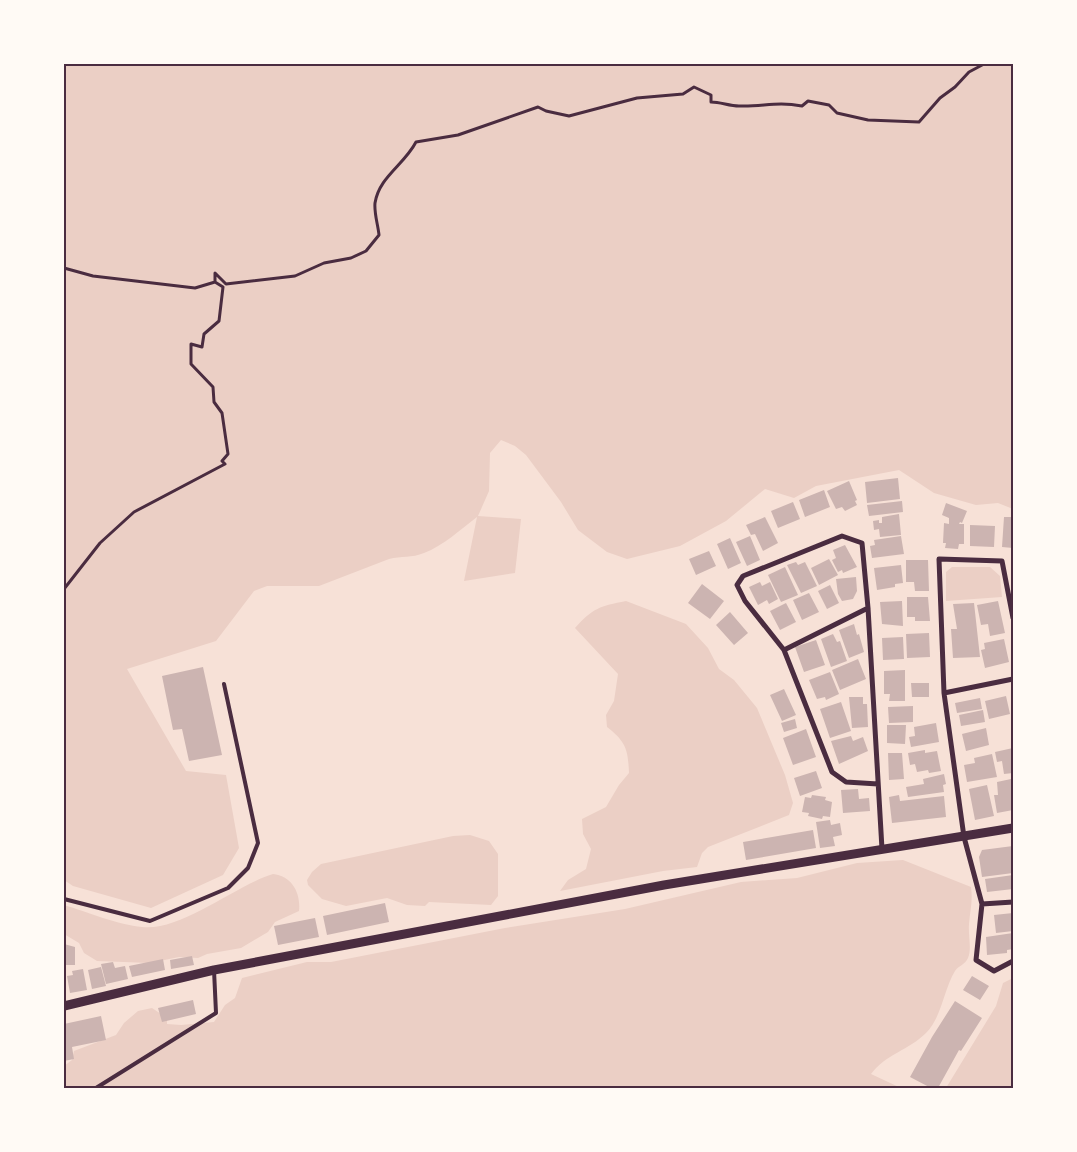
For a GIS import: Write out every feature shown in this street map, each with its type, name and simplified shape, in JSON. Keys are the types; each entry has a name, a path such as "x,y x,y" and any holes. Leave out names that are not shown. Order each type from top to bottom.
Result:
{"street":[{"path":"878,784 846,782 832,772 784,650 745,601 737,585 743,576 842,536 862,543 868,608 882,849"},
{"path":"1013,618 1002,562 939,559 944,693 964,837 982,904 976,960 994,971 1013,961"},
{"path":"784,650 868,608"},
{"path":"944,693 1013,679"},
{"path":"64,1006 214,970 664,885 1013,828"},
{"path":"982,904 1013,902"}],"lane":[{"path":"64,899 150,921 228,888 248,868 258,843 224,684"},
{"path":"96,1088 216,1013 214,970"}],"path":[{"path":"215,282 215,273 226,284 295,276 324,263 351,258 366,251 379,235 375,204 383,180 411,152 416,142 458,135 538,107 546,111 569,116 637,98 683,94 694,87 711,96 711,102 722,102 737,107 782,102 802,106 808,101 830,105 837,113 868,120 919,122 940,98 955,87 969,72 984,64"},
{"path":"64,268 93,276 195,288 215,282 223,287 219,321 204,334 202,346 191,344 189,348 191,364 213,386 214,402 222,413 228,454 222,461 225,464 134,512 100,543 64,589"}],"shaded area":[{"path":"64,64 1013,64 1013,509 998,503 976,505 934,493 899,470 816,486 794,498 765,489 726,521 680,546 627,559 607,552 578,530 561,502 526,455 515,446 501,440 490,453 489,491 478,516 521,519 515,573 464,581 477,517 445,542 420,555 389,559 319,586 267,586 254,591 216,641 127,669 186,771 226,775 239,848 223,875 151,908 73,886 64,880"},
{"path":"952,567 990,567 1000,576 1002,597 946,601 946,572"},
{"path":"626,601 686,624 708,648 719,669 734,680 757,708 785,775 793,803 789,815 708,847 702,853 697,867 663,871 560,891 568,880 586,869 591,849 583,834 582,819 606,807 619,785 629,773 625,747 607,727 606,715 614,701 618,674 575,628 592,612"},
{"path":"470,835 489,841 498,854 498,896 491,905 429,902 425,906 407,905 387,898 346,906 322,899 308,885 307,880 312,872 321,864 453,836"},
{"path":"903,860 971,887 972,897 969,924 969,954 967,960 956,969 936,1019 919,1039 877,1067 871,1074 901,1088 64,1088 64,1066 72,1060 74,1051 116,1035 124,1023 138,1011 152,1008 167,1018 167,1024 181,1025 214,1022 225,1005 235,998 242,978 307,962 331,962 505,928 625,909 741,882 797,878 857,863"},
{"path":"273,874 280,875 294,886 297,892 299,911 275,922 268,932 241,948 207,954 198,958 179,957 150,963 97,961 84,953 79,943 64,934 64,905 123,924 157,927 190,915"},
{"path":"1013,978 1013,1088 946,1088 996,1006 1003,983"}],"building":[{"path":"898,478 900,499 867,503 865,482"},
{"path":"849,481 857,500 855,501 857,505 845,511 842,507 836,509 827,491"},
{"path":"824,490 830,507 805,517 799,500"},
{"path":"902,501 903,512 869,516 867,505"},
{"path":"793,502 800,519 778,528 771,511"},
{"path":"946,503 967,511 962,523 960,522 959,524 964,524 964,544 959,544 958,549 945,548 946,543 943,543 944,523 949,524 949,518 942,515"},
{"path":"899,514 901,535 880,537 879,529 874,530 873,521 879,520 879,523 882,523 882,517"},
{"path":"765,517 778,543 763,551 755,534 751,535 746,525"},
{"path":"1004,517 1013,517 1013,548 1002,547"},
{"path":"970,525 995,526 994,547 970,546"},
{"path":"750,536 760,560 747,566 736,542"},
{"path":"901,536 904,554 872,558 870,546 875,545 874,540"},
{"path":"730,538 741,563 728,569 717,544"},
{"path":"845,545 857,567 843,573 842,570 838,572 832,560 836,558 833,550"},
{"path":"709,551 716,566 696,575 689,559"},
{"path":"829,559 838,575 819,585 811,568"},
{"path":"906,560 928,560 929,591 915,591 914,582 906,582"},
{"path":"796,562 798,565 805,562 817,586 801,593 787,565"},
{"path":"901,565 903,583 895,584 895,587 877,590 874,568"},
{"path":"785,567 798,595 781,602 768,575"},
{"path":"856,577 857,591 853,599 842,601 838,594 836,579"},
{"path":"760,582 762,586 770,582 778,599 769,604 767,600 758,605 749,587"},
{"path":"702,584 724,601 710,619 688,603"},
{"path":"830,585 839,603 827,609 818,591"},
{"path":"809,593 819,612 802,620 793,600"},
{"path":"907,597 928,597 930,621 915,621 915,617 907,617"},
{"path":"902,601 903,626 882,624 880,602"},
{"path":"998,601 1005,633 990,636 988,624 981,625 977,605"},
{"path":"786,603 796,622 780,630 770,611"},
{"path":"974,603 980,657 953,658 951,629 957,629 953,604"},
{"path":"730,612 748,633 734,645 716,625"},
{"path":"854,624 864,652 849,658 839,630"},
{"path":"929,633 930,657 907,658 906,634"},
{"path":"833,634 837,642 840,641 847,661 831,667 821,639"},
{"path":"903,637 904,659 883,660 882,638"},
{"path":"1004,639 1009,662 985,668 981,650 985,649 984,643"},
{"path":"816,640 825,665 804,672 795,647"},
{"path":"858,659 866,679 840,690 832,670"},
{"path":"203,667 222,755 189,761 182,729 173,730 162,676"},
{"path":"905,670 905,701 889,701 890,694 884,694 884,671"},
{"path":"830,672 839,694 826,700 825,697 817,699 809,680"},
{"path":"911,683 929,683 929,697 912,697"},
{"path":"784,689 796,715 782,721 770,695"},
{"path":"1006,696 1010,714 989,719 985,701"},
{"path":"849,697 863,697 863,704 867,704 868,727 852,728"},
{"path":"980,698 982,709 957,713 955,703"},
{"path":"841,702 851,731 830,738 820,709"},
{"path":"913,706 913,722 889,723 888,707"},
{"path":"983,710 985,722 961,726 959,715"},
{"path":"795,719 797,728 784,732 781,723"},
{"path":"936,723 939,742 911,747 909,737 915,736 914,727"},
{"path":"887,725 906,725 905,744 887,743"},
{"path":"986,728 989,745 966,751 962,734"},
{"path":"806,729 816,757 793,765 783,738"},
{"path":"851,736 853,741 863,737 868,751 839,764 831,741"},
{"path":"1013,748 1013,773 1004,774 1002,761 997,762 995,752"},
{"path":"925,750 925,753 937,751 941,771 929,773 928,770 917,772 915,764 910,765 908,753"},
{"path":"888,753 902,753 904,779 889,780"},
{"path":"992,754 997,777 967,782 964,765 975,763 974,758"},
{"path":"816,771 822,788 800,796 794,778"},
{"path":"944,774 946,784 943,785 944,792 908,797 906,787 924,784 923,779"},
{"path":"1011,779 1013,810 997,813 994,795 998,795 997,782"},
{"path":"987,785 994,816 975,820 969,789"},
{"path":"858,789 859,799 869,798 870,811 843,813 841,790"},
{"path":"812,795 826,797 825,800 832,802 830,817 823,816 822,819 808,816 809,813 802,812 805,797 811,798"},
{"path":"899,795 900,801 944,796 946,817 892,823 889,797"},
{"path":"830,820 831,825 840,823 842,835 833,837 835,846 820,848 816,822"},
{"path":"813,830 816,848 746,860 743,842"},
{"path":"1013,846 1013,873 982,877 979,857 982,850"},
{"path":"1013,875 1013,889 987,892 985,879"},
{"path":"385,903 389,922 327,935 323,916"},
{"path":"1013,913 1013,931 996,933 994,915"},
{"path":"315,918 319,937 278,945 274,926"},
{"path":"1013,933 1013,949 1007,950 1007,953 987,955 986,937"},
{"path":"64,944 75,947 75,965 64,965"},
{"path":"192,956 194,965 171,969 170,960"},
{"path":"163,959 165,970 132,977 129,966"},
{"path":"113,962 115,968 125,966 128,979 106,984 101,964"},
{"path":"101,967 106,986 92,989 88,970"},
{"path":"83,969 87,990 70,993 67,976 73,975 72,971"},
{"path":"972,976 989,986 980,1000 963,990"},
{"path":"193,1000 196,1014 162,1022 158,1008"},
{"path":"955,1001 982,1018 961,1051 959,1050 938,1088 931,1088 910,1077"},
{"path":"101,1016 106,1040 72,1047 74,1059 64,1061 64,1024"}]}
